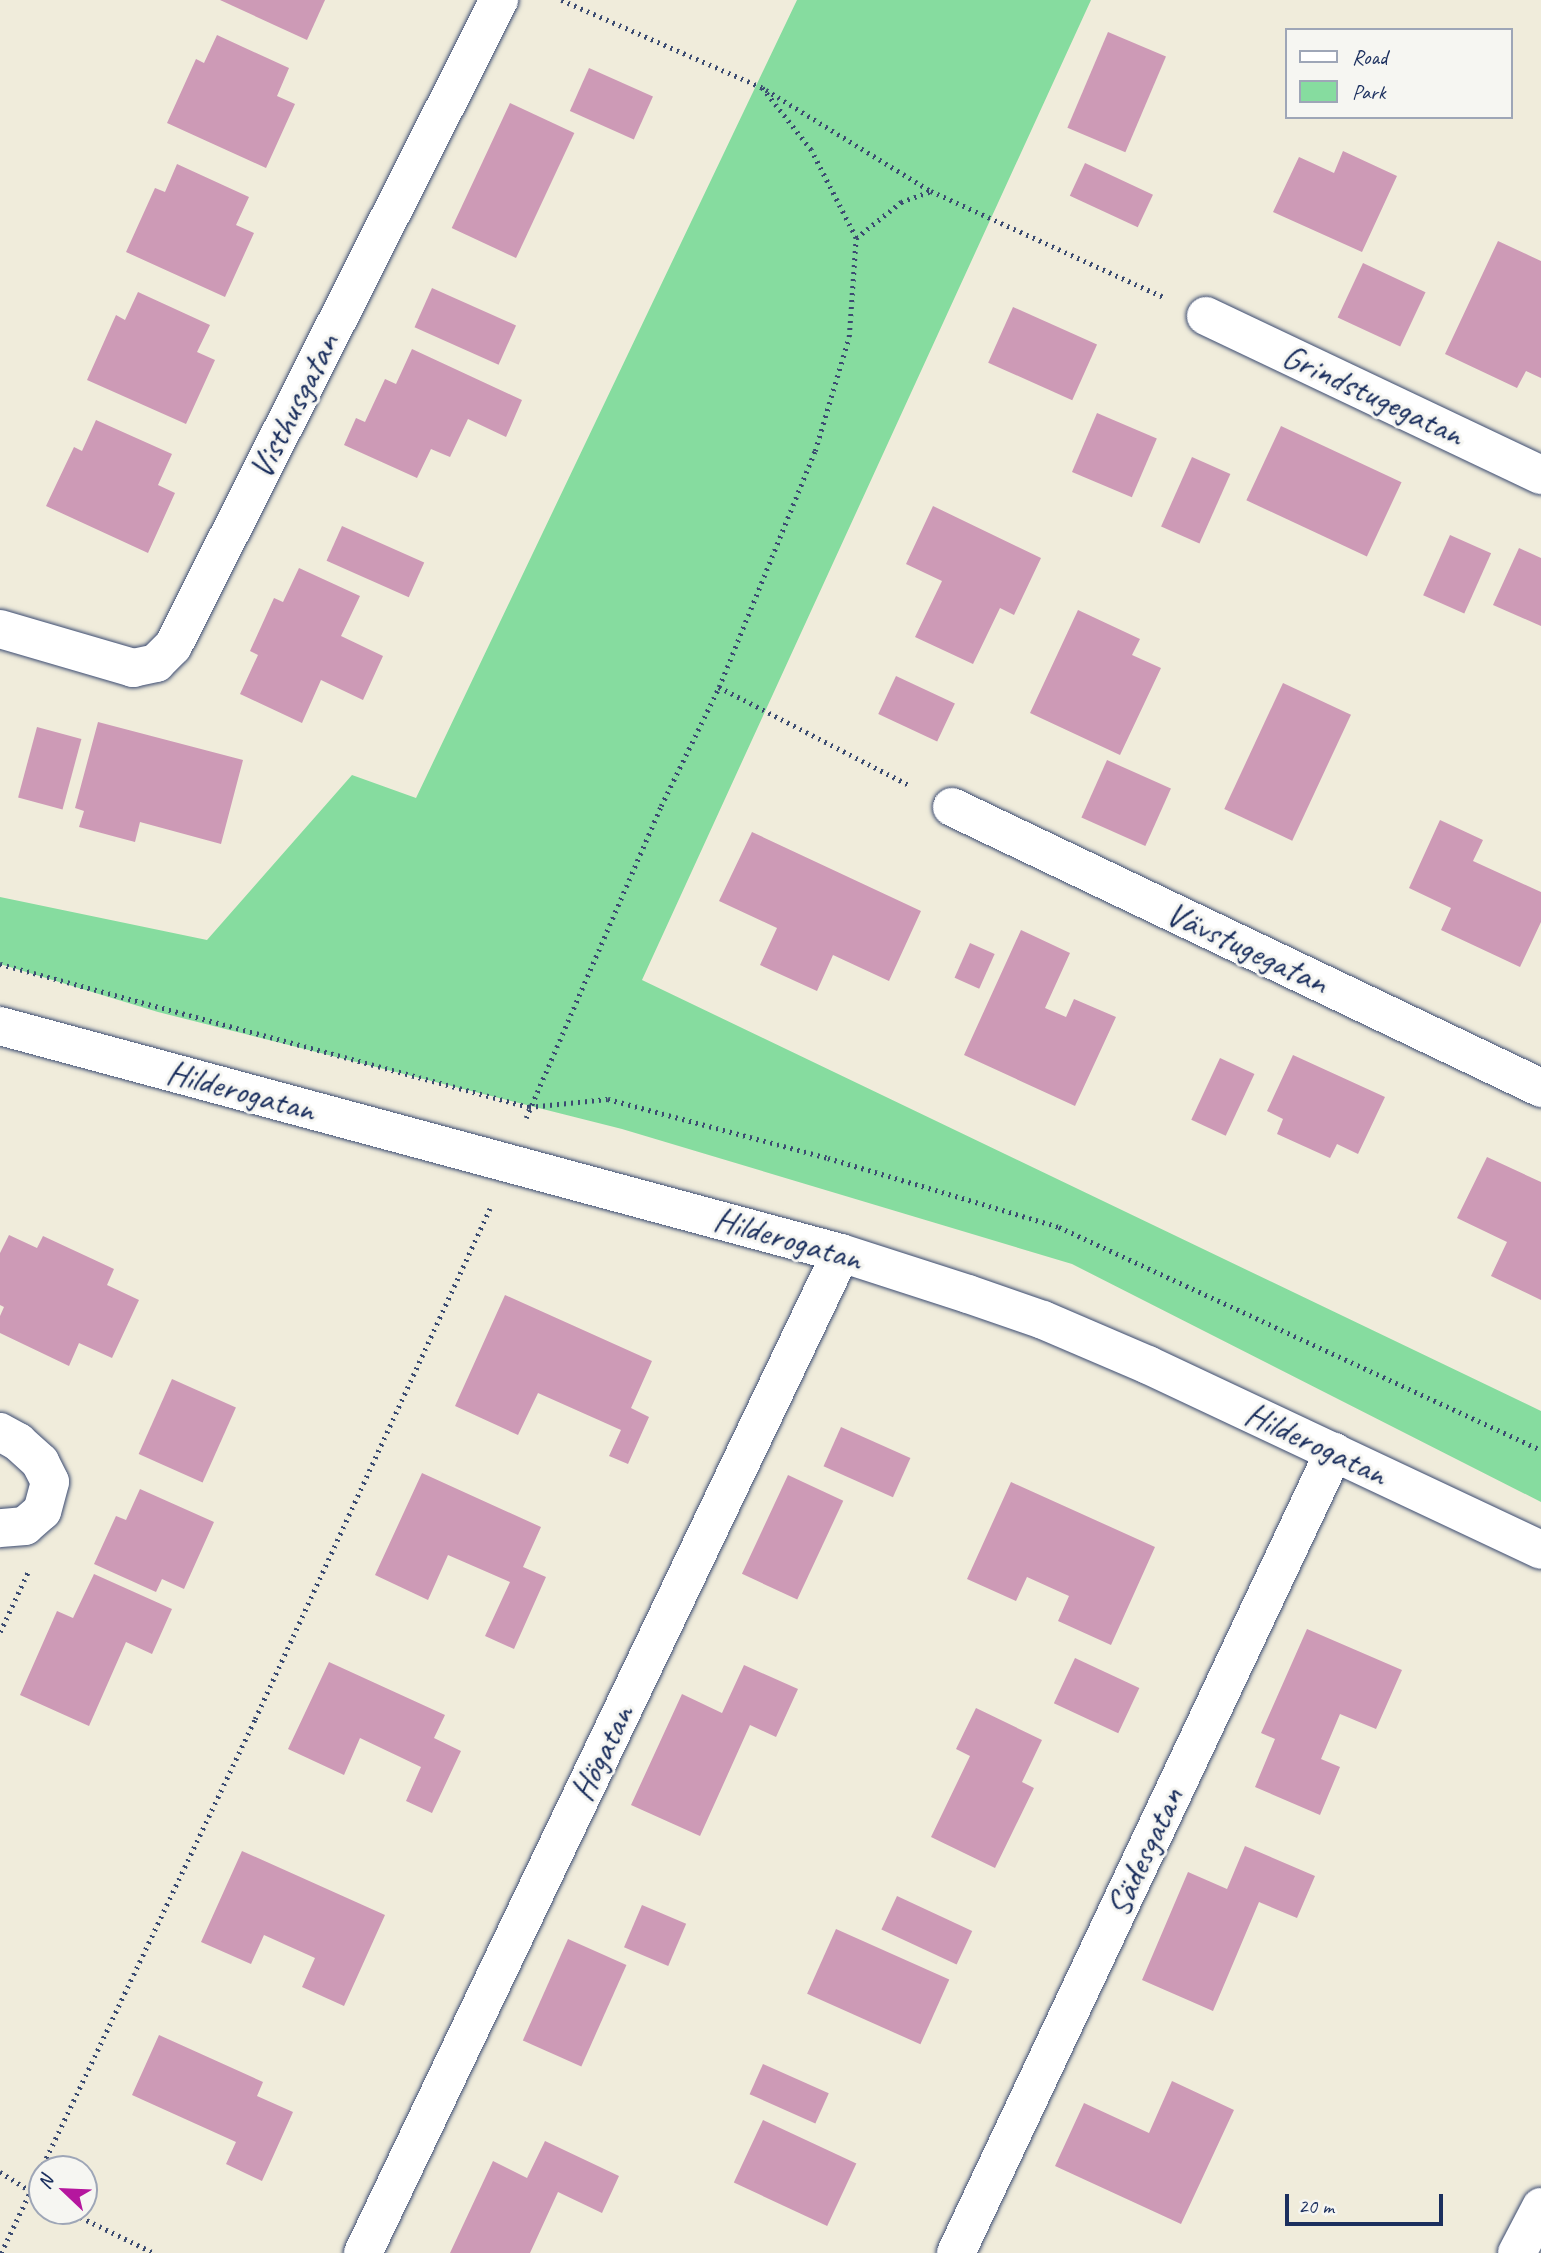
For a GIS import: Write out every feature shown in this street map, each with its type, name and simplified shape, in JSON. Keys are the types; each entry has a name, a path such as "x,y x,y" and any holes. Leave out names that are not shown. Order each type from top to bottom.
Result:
{"street":[{"name":"Visthusgatan","path":"0,629 133,668 156,663 173,646 499,0"},
{"name":"Grindstugegatan","path":"1206,316 1541,475"},
{"name":"Vävstugegatan","path":"953,807 1541,1088"},
{"name":"Hilderogatan","path":"0,1026 841,1253 1043,1320 1148,1365 1541,1550"},
{"name":"Högatan","path":"363,2253 841,1253"},
{"path":"0,1433 18,1442 40,1462 50,1482 42,1511 13,1527"},
{"name":"Sädesgatan","path":"956,2253 1334,1452"},
{"path":"1517,2253 1541,2207"}],"path":[{"path":"561,0 762,88 930,191 1206,316"},
{"path":"45,2155 255,1719 511,1163 530,1107 661,806 719,687 815,451 849,337 856,238 811,150 762,88"},
{"path":"856,238 901,202 930,191"},
{"path":"719,687 953,807"},
{"path":"0,964 530,1107 608,1099 828,1158 1059,1227 1541,1450"},
{"path":"0,1632 33,1561 13,1527"},
{"path":"0,2172 28,2191 1,2253"},
{"path":"97,2225 154,2253"}],"green space":[{"path":"797,0 1091,0 642,980 1541,1411 1541,1502 1072,1264 622,1129 158,1012 0,964 0,897 207,940 352,775 416,798"}],"building":[{"path":"220,0 325,0 307,40"},
{"path":"1108,32 1166,57 1125,152 1067,128"},
{"path":"217,35 289,68 277,96 295,104 266,168 167,123 196,59 204,63"},
{"path":"589,68 653,96 634,139 570,111"},
{"path":"510,103 574,133 516,258 452,228"},
{"path":"1343,151 1397,176 1362,252 1273,212 1299,157 1334,173"},
{"path":"1085,163 1153,195 1138,227 1070,196"},
{"path":"177,164 249,197 236,225 254,233 225,297 126,252 155,188 165,192"},
{"path":"1498,241 1541,261 1541,378 1526,371 1517,388 1445,354"},
{"path":"1363,263 1426,292 1400,347 1338,317"},
{"path":"432,288 516,325 499,365 415,327"},
{"path":"138,292 210,325 197,352 215,360 186,424 87,380 116,315 125,320"},
{"path":"1013,307 1097,344 1072,400 988,363"},
{"path":"412,349 522,400 506,437 468,419 450,457 431,449 417,478 344,445 356,418 365,422 385,379 396,384"},
{"path":"1097,413 1157,438 1132,497 1072,472"},
{"path":"96,420 172,454 158,485 175,493 148,553 46,506 74,447 82,451"},
{"path":"1281,426 1402,482 1367,557 1246,500"},
{"path":"1192,457 1230,474 1199,544 1161,526"},
{"path":"933,506 1041,558 1014,615 1000,608 973,664 915,637 942,581 906,564"},
{"path":"342,526 424,563 409,597 327,561"},
{"path":"1450,535 1491,553 1464,614 1423,595"},
{"path":"1519,548 1541,558 1541,626 1493,605"},
{"path":"299,568 360,596 341,636 383,656 363,700 321,680 302,723 240,694 258,655 250,651 274,598 283,602"},
{"path":"1078,610 1140,639 1132,655 1161,668 1120,755 1030,713"},
{"path":"896,676 955,703 937,742 878,714"},
{"path":"1283,683 1351,715 1292,841 1224,809"},
{"path":"98,722 243,760 221,844 140,822 135,842 79,827 84,811 75,808"},
{"path":"37,727 81,739 63,809 18,798"},
{"path":"1107,760 1171,788 1145,846 1081,818"},
{"path":"1440,820 1483,840 1473,861 1541,892 1541,922 1520,967 1441,930 1451,908 1409,888"},
{"path":"752,832 921,911 889,981 833,955 817,991 760,965 777,928 719,901"},
{"path":"1021,930 1070,953 1045,1008 1066,1017 1074,999 1116,1017 1075,1106 964,1055"},
{"path":"970,943 995,954 979,989 955,978"},
{"path":"1293,1055 1385,1097 1358,1154 1337,1144 1330,1158 1277,1134 1283,1119 1267,1111"},
{"path":"1220,1058 1254,1074 1226,1136 1191,1120"},
{"path":"1487,1157 1541,1182 1541,1300 1491,1276 1507,1242 1457,1218"},
{"path":"9,1235 37,1248 43,1236 114,1269 107,1285 139,1300 112,1358 79,1343 69,1366 0,1333 0,1316 4,1307 0,1305 0,1253"},
{"path":"505,1295 652,1361 631,1408 649,1417 628,1464 609,1456 621,1430 538,1393 518,1435 455,1406"},
{"path":"172,1379 236,1407 203,1482 139,1454"},
{"path":"841,1427 910,1458 893,1497 824,1466"},
{"path":"422,1473 541,1527 523,1567 546,1577 514,1649 485,1636 510,1582 448,1555 428,1600 375,1575"},
{"path":"788,1475 843,1501 797,1600 742,1574"},
{"path":"1011,1482 1155,1547 1111,1645 1058,1621 1069,1596 1027,1577 1016,1601 967,1579"},
{"path":"140,1489 214,1522 184,1589 162,1579 156,1592 94,1564 116,1516 126,1520"},
{"path":"94,1574 172,1609 152,1654 126,1642 89,1726 20,1695 57,1611 73,1618"},
{"path":"1307,1629 1402,1670 1376,1729 1340,1714 1321,1759 1340,1767 1320,1815 1255,1787 1275,1739 1261,1733"},
{"path":"1075,1658 1139,1688 1118,1733 1054,1703"},
{"path":"329,1662 445,1715 434,1738 461,1751 432,1813 406,1801 421,1767 360,1738 344,1775 288,1749"},
{"path":"744,1665 798,1689 776,1737 750,1725 700,1836 631,1805 682,1694 722,1713"},
{"path":"976,1708 1042,1740 1022,1782 1034,1788 995,1868 931,1837 970,1756 956,1749"},
{"path":"1245,1846 1315,1876 1297,1918 1259,1902 1213,2011 1142,1980 1188,1872 1227,1889"},
{"path":"242,1851 385,1915 344,2006 302,1987 315,1958 264,1935 251,1964 201,1942"},
{"path":"897,1896 972,1931 957,1965 881,1930"},
{"path":"642,1905 686,1924 668,1966 624,1947"},
{"path":"836,1929 949,1979 920,2044 807,1994"},
{"path":"568,1939 626,1965 581,2066 523,2040"},
{"path":"159,2035 263,2082 257,2096 293,2112 262,2181 226,2164 236,2142 132,2095"},
{"path":"763,2064 829,2093 815,2123 750,2094"},
{"path":"1172,2081 1234,2110 1181,2224 1055,2166 1084,2103 1149,2133"},
{"path":"763,2120 856,2164 827,2226 734,2183"},
{"path":"545,2141 619,2176 602,2213 558,2192 530,2253 450,2253 493,2161 527,2178"}]}
